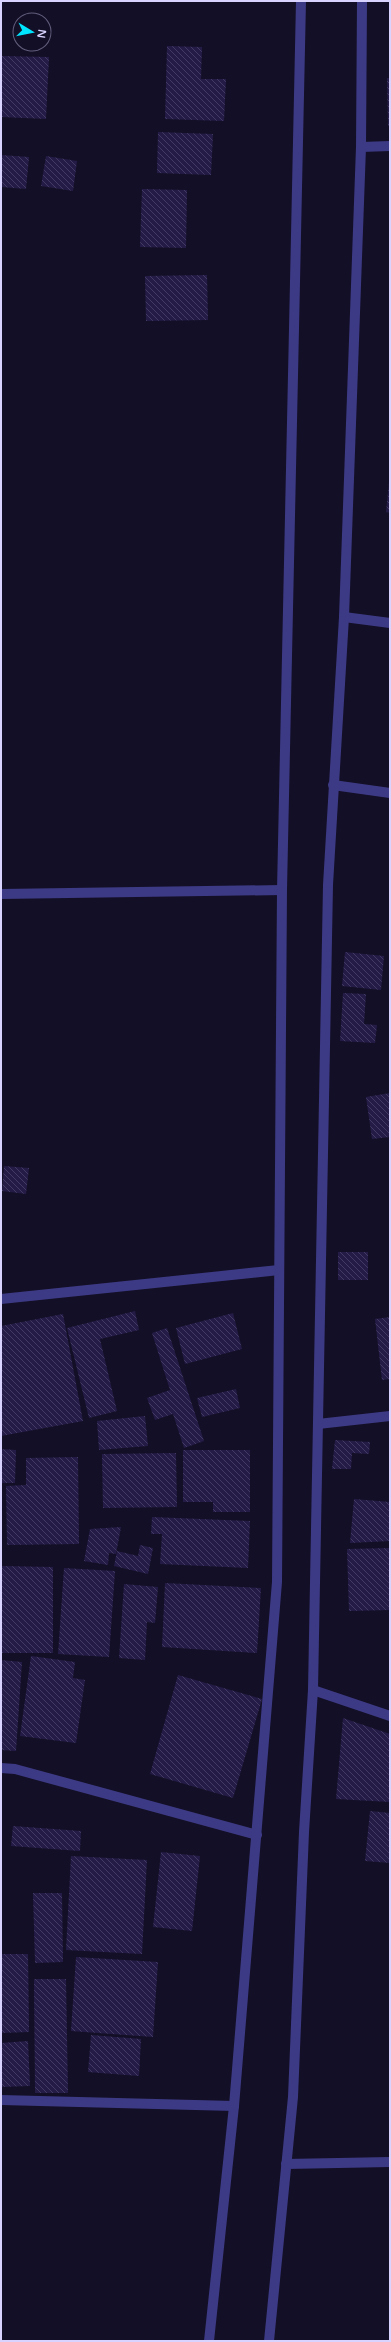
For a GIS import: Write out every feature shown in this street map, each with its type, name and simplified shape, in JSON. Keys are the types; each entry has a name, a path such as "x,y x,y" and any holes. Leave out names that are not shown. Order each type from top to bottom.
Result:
{"street":[{"path":"209,2341 234,2106 277,1582 282,890 301,1"},
{"path":"270,2341 293,2098 304,1832 313,1690 327,909 333,785 344,617 361,147 362,1"},
{"path":"361,147 390,146"},
{"path":"344,617 390,623"},
{"path":"333,785 390,793"},
{"path":"1,894 282,890"},
{"path":"1,1299 279,1270"},
{"path":"318,1424 390,1416"},
{"path":"313,1690 390,1716"},
{"path":"1,1768 15,1769 257,1835"},
{"path":"1,2100 234,2106"},
{"path":"286,2164 390,2162"}],"building":[{"path":"167,46 202,47 201,79 226,79 224,121 165,119"},
{"path":"2,56 49,57 46,119 1,117"},
{"path":"387,78 390,78 390,126 388,126"},
{"path":"158,132 213,134 211,175 157,173"},
{"path":"1,155 29,157 26,189 1,187"},
{"path":"46,156 77,161 73,191 41,186"},
{"path":"142,189 187,190 186,248 140,247"},
{"path":"207,275 208,320 146,321 145,276"},
{"path":"390,483 390,513 386,512"},
{"path":"345,952 384,956 381,990 342,986"},
{"path":"343,993 366,994 364,1024 377,1025 375,1043 340,1041"},
{"path":"390,1093 390,1137 372,1139 366,1097"},
{"path":"4,1166 29,1168 26,1194 2,1191"},
{"path":"338,1252 368,1252 368,1280 338,1280"},
{"path":"135,1311 139,1330 100,1339 117,1411 89,1418 67,1328"},
{"path":"233,1313 242,1349 185,1364 176,1328"},
{"path":"63,1314 83,1421 1,1436 1,1326"},
{"path":"390,1317 390,1379 382,1380 375,1319"},
{"path":"167,1328 204,1441 184,1448 173,1414 155,1420 147,1398 170,1390 152,1333"},
{"path":"236,1389 240,1408 202,1417 197,1398"},
{"path":"145,1416 148,1446 99,1450 97,1421"},
{"path":"335,1440 370,1442 369,1454 352,1453 351,1469 332,1469"},
{"path":"1,1449 16,1450 15,1483 1,1483"},
{"path":"183,1450 250,1450 250,1512 213,1512 213,1502 183,1502"},
{"path":"176,1453 177,1507 103,1508 102,1454"},
{"path":"78,1457 79,1544 7,1545 6,1486 26,1485 26,1458"},
{"path":"354,1499 390,1502 390,1541 350,1543"},
{"path":"152,1517 250,1521 248,1568 160,1564 162,1534 151,1534"},
{"path":"121,1527 116,1554 109,1553 108,1565 84,1561 90,1529"},
{"path":"140,1545 153,1548 148,1574 114,1566 117,1551 138,1556"},
{"path":"390,1548 390,1610 349,1611 347,1549"},
{"path":"1,1566 53,1567 53,1653 1,1653"},
{"path":"64,1568 115,1571 109,1657 58,1654"},
{"path":"165,1583 261,1588 257,1653 162,1647"},
{"path":"124,1584 158,1587 155,1623 147,1622 145,1660 119,1658"},
{"path":"31,1656 75,1662 73,1678 85,1680 76,1743 20,1736"},
{"path":"1,1660 22,1662 16,1751 1,1750"},
{"path":"178,1675 262,1699 233,1798 150,1774"},
{"path":"343,1718 390,1734 390,1802 336,1799"},
{"path":"370,1811 390,1813 390,1863 365,1861"},
{"path":"13,1826 81,1831 80,1851 11,1846"},
{"path":"161,1852 200,1856 192,1931 153,1927"},
{"path":"71,1856 147,1860 142,1954 66,1950"},
{"path":"33,1893 62,1893 63,1962 35,1963"},
{"path":"1,1954 28,1954 29,2032 1,2033"},
{"path":"76,1957 158,1962 153,2037 71,2031"},
{"path":"34,1979 66,1979 68,2093 35,2093"},
{"path":"91,2035 141,2039 139,2076 88,2072"},
{"path":"28,2041 30,2086 1,2087 1,2043"}]}
